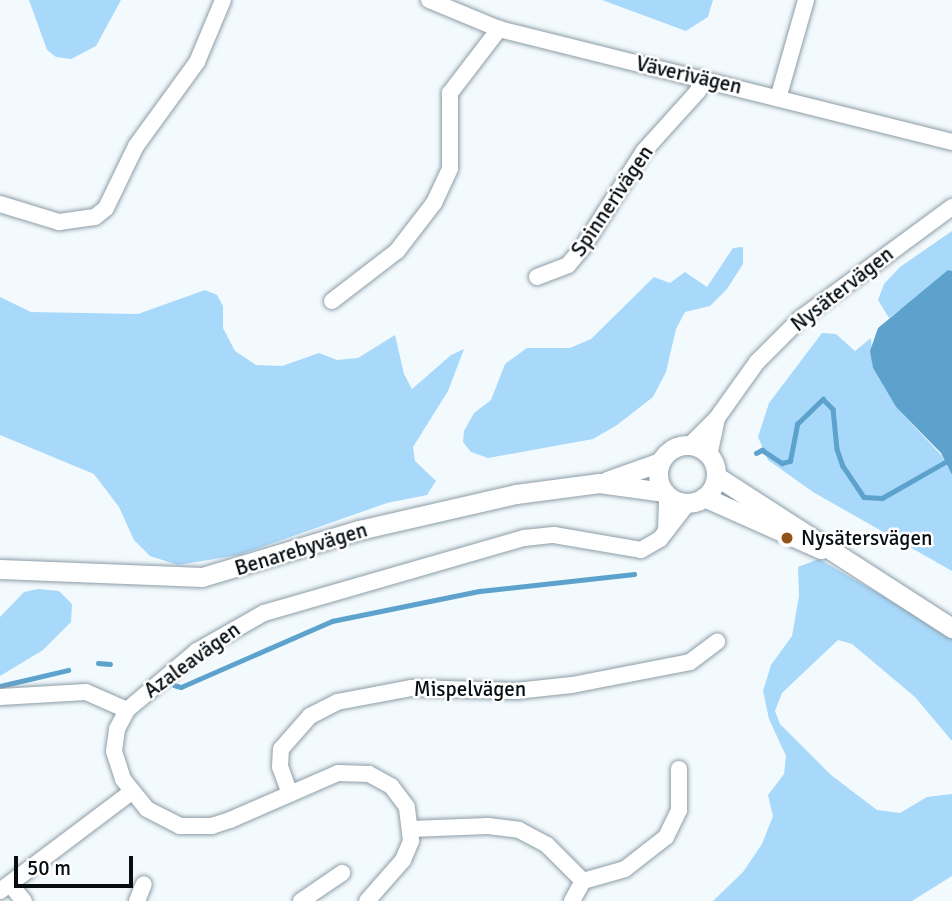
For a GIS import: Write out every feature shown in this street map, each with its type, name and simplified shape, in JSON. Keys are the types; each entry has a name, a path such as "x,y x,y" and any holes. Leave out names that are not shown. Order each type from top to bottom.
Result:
{"street":[{"path":"0,204 59,222 87,220 106,208 136,146 197,62 223,0"},
{"name":"Väverivägen","path":"429,0 445,4 499,29 701,79 779,95 952,142"},
{"path":"779,95 806,0"},
{"path":"332,301 397,251 434,203 450,168 450,93 499,29"},
{"name":"Spinnerivägen","path":"537,277 568,265 583,247 644,151 698,91 701,79"},
{"name":"Nysätervägen","path":"690,445 717,418 757,362 800,319 952,206"},
{"name":"Nysätervägen","path":"709,456 717,418"},
{"path":"666,530 666,494 658,478 660,462 673,449 690,445 709,456 716,476 952,628"},
{"name":"Benarebyvägen","path":"0,569 202,577 372,527 516,494 599,484 660,462"},
{"path":"696,500 716,476"},
{"name":"Benarebyvägen","path":"599,484 666,494"},
{"path":"666,494 696,500 787,538 833,552"},
{"name":"Azaleavägen","path":"130,793 114,751 117,729 127,710 163,676 218,637 304,599 524,538 554,535 641,550 655,543 696,500"},
{"name":"Mispelvägen","path":"290,794 280,766 281,749 310,716 337,702 411,688 516,691 572,685 690,662 717,642"},
{"path":"0,697 86,692 127,710"},
{"path":"572,901 583,881 625,869 666,837 678,810 679,769"},
{"path":"24,901 5,887 130,793 162,819 195,828 230,820 338,773 369,774 401,796 411,830 402,860 367,901"},
{"path":"411,830 488,826 519,830 547,845 583,881"},
{"path":"301,901 342,873"},
{"path":"137,901 144,884"}],"shaded area":[{"path":"29,0 121,0 96,46 71,59 56,57 47,50"},
{"path":"602,0 713,0 708,17 686,31"},
{"path":"952,231 952,271 889,318 878,300 884,284 900,267"},
{"path":"743,247 743,264 727,289 710,306 685,312 676,329 666,372 653,397 617,425 593,439 488,458 471,452 463,442 464,431 474,413 491,400 505,364 527,348 570,348 591,339 654,277 670,283 685,272 707,287 733,248"},
{"path":"948,270 952,271 952,475 941,453 896,407 873,368 870,351 878,328"},
{"path":"205,290 217,295 223,306 223,328 235,351 256,365 282,366 319,353 337,360 358,358 395,335 404,374 412,389 451,355 464,349 448,391 413,447 415,461 436,481 427,495 387,503 239,555 178,565 150,556 134,540 119,507 94,474 0,435 0,297 31,312 138,314"},
{"path":"822,333 836,334 855,351 871,338 873,368 896,407 942,456 952,475 952,571 813,492 768,460 758,437 769,403"},
{"path":"819,559 952,636 952,741 915,697 852,644 838,640 782,693 775,711 780,724 831,775 877,810 900,813 927,797 952,794 952,876 912,901 713,901 743,872 762,844 773,816 768,795 784,774 786,756 769,719 763,691 771,665 792,636 799,596 798,567"},
{"path":"38,589 59,591 72,604 71,622 43,650 0,676 0,617 24,592"}],"waterway":[{"path":"756,453 762,450 782,463 790,461 797,424 823,399 833,409 837,449 843,466 864,497 882,498 945,462"},
{"path":"174,685 181,687 332,621 480,591 634,574"},
{"path":"98,663 110,664"},
{"path":"0,686 68,670"}],"place":[{"name":"Nysätersvägen","path":"787,538"}]}
